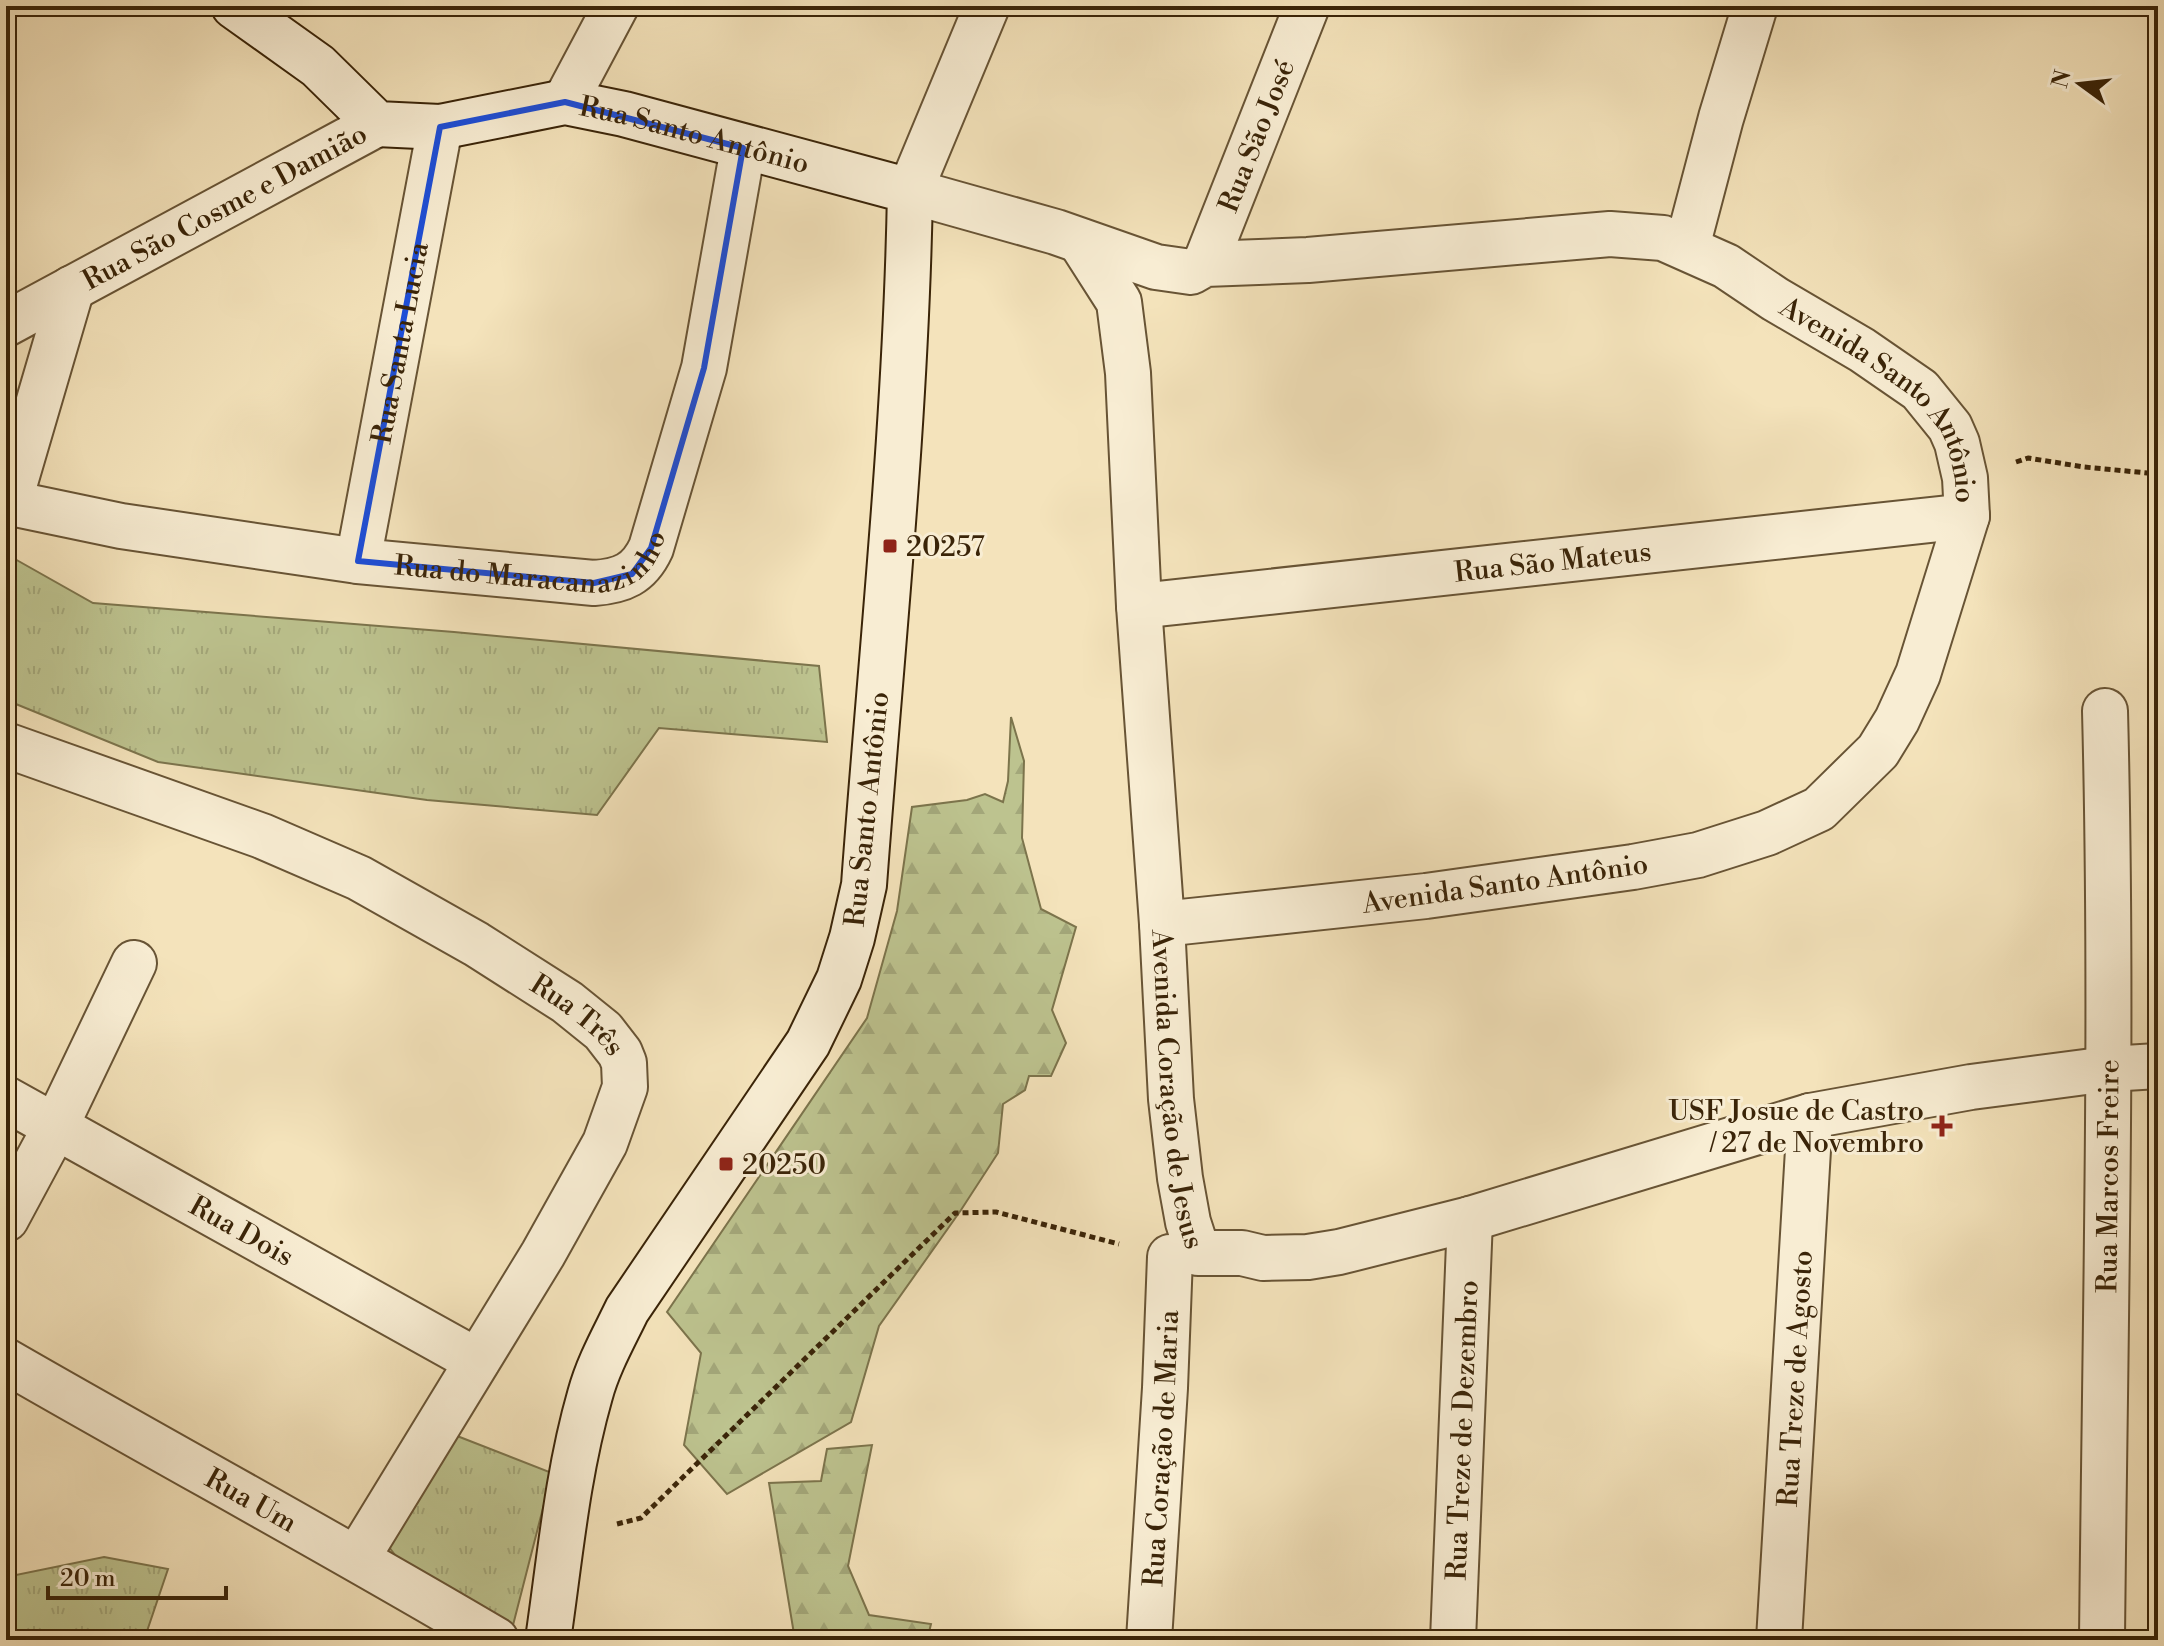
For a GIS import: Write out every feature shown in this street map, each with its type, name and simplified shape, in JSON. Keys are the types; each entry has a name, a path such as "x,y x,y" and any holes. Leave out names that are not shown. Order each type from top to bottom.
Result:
{"street":[{"path":"565,102 616,6"},
{"path":"910,191 987,6"},
{"name":"Rua São José","path":"1205,264 1307,6"},
{"path":"1687,247 1755,6"},
{"path":"245,10 318,66 377,124"},
{"name":"Rua Santo Antônio","path":"377,124 440,127 565,102 624,114 910,191 1080,241"},
{"name":"Rua São Cosme e Damião","path":"6,324 377,124"},
{"name":"Rua Santa Lucia","path":"358,561 440,127"},
{"name":"Rua do Maracanazinho","path":"7,502 121,526 358,561 594,583 620,579 639,569 651,548 704,368 743,148"},
{"name":"Rua Santo Antônio","path":"548,1640 570,1480 590,1393 607,1352 627,1310 808,1043 839,979 852,938 864,885 907,337 910,191"},
{"name":"Avenida Santo Antônio","path":"1080,241 1156,267 1191,272 1205,264 1308,260 1610,234 1663,238 1726,266 1862,350 1920,390 1950,427 1957,443 1966,497 1918,674 1897,720 1878,751 1819,809 1754,838 1698,855 1633,867 1426,896 1162,924"},
{"name":"Avenida Coração de Jesus","path":"1080,241 1119,302 1128,373 1139,606 1171,1099 1180,1178 1188,1222 1198,1253 1242,1253 1263,1258 1308,1257 1339,1252 1470,1219 1810,1116 1971,1087 2108,1069 2158,1066"},
{"name":"Rua São Cosme e Damião","path":"7,502 72,288"},
{"name":"Rua São Mateus","path":"1139,606 1966,497"},
{"name":"Rua Marcos Freire","path":"2102,1640 2108,1069 2105,711"},
{"name":"Rua Três","path":"6,745 262,836 359,878 476,944 567,1002 603,1031 624,1063 625,1087 605,1143 543,1254 357,1558"},
{"path":"6,1219 56,1126 134,963"},
{"name":"Rua Dois","path":"6,1099 477,1361"},
{"name":"Rua Treze de Agosto","path":"1779,1640 1810,1116"},
{"name":"Rua Treze de Dezembro","path":"1453,1640 1470,1219"},
{"name":"Rua Coração de Maria","path":"1149,1640 1170,1257"},
{"name":"Rua Um","path":"6,1361 357,1558 496,1640"}],"path":[{"path":"1966,497 2028,458 2158,474"},
{"path":"641,1518 955,1213 996,1212 1170,1257"}],"highlighted area":[{"path":"565,102 743,148 704,368 651,548 632,574 594,583 358,561 440,127"}],"green space":[{"path":"6,554 93,603 819,666 827,742 659,728 597,815 427,800 158,762 6,700"},
{"path":"1011,717 1024,761 1022,838 1041,909 1076,927 1052,1010 1066,1043 1051,1076 1029,1076 1025,1090 1003,1104 998,1153 879,1326 851,1422 727,1494 684,1445 701,1353 667,1312 867,1018 897,911 912,807 967,800 985,794 1003,802 1008,781"},
{"path":"452,1434 552,1473 511,1633 412,1577 382,1538"},
{"path":"872,1445 848,1566 869,1615 931,1624 927,1640 795,1640 769,1483 821,1481 827,1449"},
{"path":"104,1557 168,1569 144,1640 6,1640 6,1577"}],"place":[{"name":"20257","path":"890,546"},
{"name":"USF Josue de Castro / 27 de Novembro","path":"1942,1126"},
{"name":"20250","path":"726,1164"}]}
